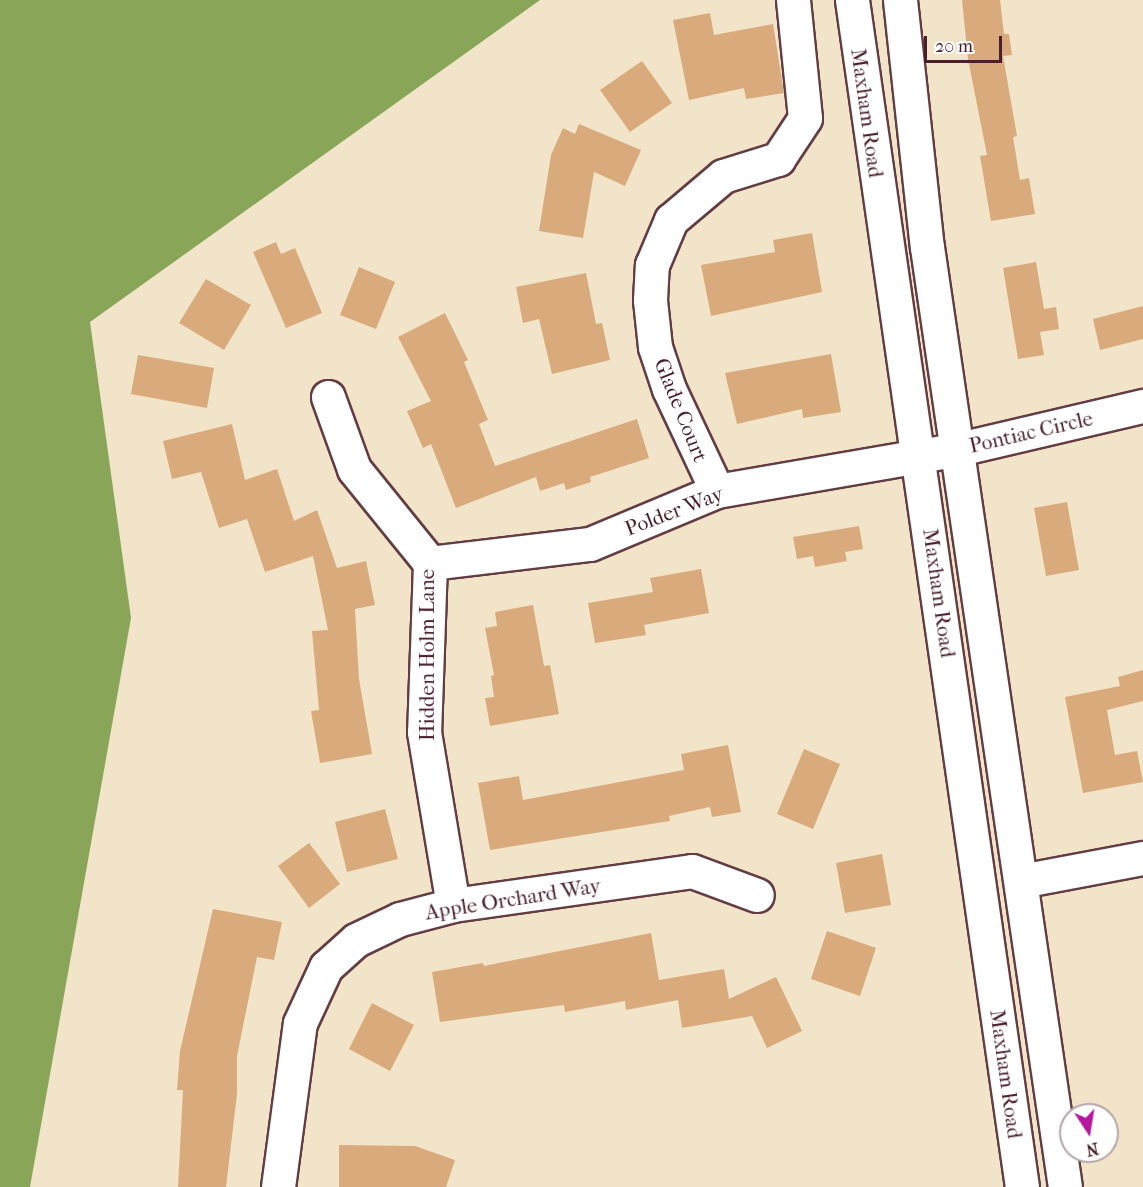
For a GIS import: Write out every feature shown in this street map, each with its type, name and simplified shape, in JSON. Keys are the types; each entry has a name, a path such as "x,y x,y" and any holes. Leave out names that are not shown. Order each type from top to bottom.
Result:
{"street":[{"name":"Glade Court","path":"717,490 669,389 655,347 650,300 652,265 671,220 723,176 778,159 805,118 793,0"},
{"name":"Maxham Road","path":"852,0 1022,1187"},
{"name":"Maxham Road","path":"900,0 927,247 959,449 1065,1187"},
{"name":"Hidden Holm Lane","path":"328,397 354,469 429,563 424,732 453,905"},
{"name":"Pontiac Circle","path":"919,457 1143,406"},
{"name":"Polder Way","path":"429,563 590,544 717,490 919,457"},
{"path":"1021,881 1143,858"},
{"name":"Apple Orchard Way","path":"278,1187 300,1023 326,968 356,940 400,919 453,905 692,871 757,895"}],"green space":[{"path":"0,0 540,0 90,322 131,618 30,1187 0,1187"}],"building":[{"path":"962,0 1000,0 1004,34 1009,34 1012,55 1003,56 1017,136 1013,137 1020,180 1029,178 1035,214 991,221 980,156 987,155 968,59"},
{"path":"710,13 714,35 773,24 784,93 746,99 744,88 689,100 673,20"},
{"path":"642,61 672,103 630,132 600,90"},
{"path":"579,124 641,150 625,186 594,172 583,238 539,231 551,155 563,128 575,134"},
{"path":"812,233 822,292 711,316 701,265 775,252 773,240"},
{"path":"276,242 281,254 295,248 322,313 286,328 253,252"},
{"path":"1036,262 1044,309 1056,307 1059,329 1040,332 1044,355 1018,359 1003,268"},
{"path":"359,267 395,282 376,329 340,315"},
{"path":"586,273 596,324 602,323 610,360 552,374 539,319 523,323 516,287"},
{"path":"206,279 251,305 224,350 179,323"},
{"path":"1143,306 1143,339 1100,350 1093,319"},
{"path":"445,313 468,360 464,362 488,420 479,424 495,466 637,419 649,458 590,477 591,482 566,490 564,483 540,491 536,477 456,508 431,444 423,448 407,411 431,401 398,337"},
{"path":"831,354 841,412 803,418 802,409 737,424 725,373"},
{"path":"138,355 214,368 207,408 131,394"},
{"path":"232,424 245,480 277,469 294,521 317,510 337,568 366,561 375,605 355,609 359,679 372,754 320,763 311,711 319,710 312,631 328,630 313,556 265,572 247,519 219,528 201,472 172,479 163,441"},
{"path":"1067,502 1079,570 1046,576 1034,508"},
{"path":"859,526 863,549 845,552 847,561 815,567 813,556 797,559 793,537"},
{"path":"701,569 709,613 644,625 646,635 595,643 588,603 653,592 650,578"},
{"path":"533,605 544,666 550,665 559,714 490,726 485,698 494,697 491,676 494,675 485,628 497,626 495,612"},
{"path":"1143,670 1143,701 1107,710 1115,755 1137,751 1143,782 1083,793 1065,697 1120,686 1118,677"},
{"path":"728,745 741,812 712,817 710,807 669,816 670,821 490,850 478,783 519,776 523,800 684,770 681,754"},
{"path":"804,749 840,764 813,829 777,814"},
{"path":"385,809 398,859 347,872 335,822"},
{"path":"309,843 340,884 309,908 278,866"},
{"path":"882,854 891,905 845,913 836,863"},
{"path":"213,909 282,922 274,960 257,957 237,1056 237,1094 226,1187 178,1187 183,1090 177,1090 180,1051"},
{"path":"827,931 876,948 860,996 811,979"},
{"path":"651,933 659,980 724,969 729,999 776,977 802,1031 767,1048 752,1016 682,1028 678,1000 626,1010 625,1001 565,1012 564,1005 440,1022 432,972 483,963 484,966"},
{"path":"372,1003 414,1025 390,1071 349,1049"},
{"path":"339,1145 415,1146 455,1160 446,1187 339,1187"}]}
